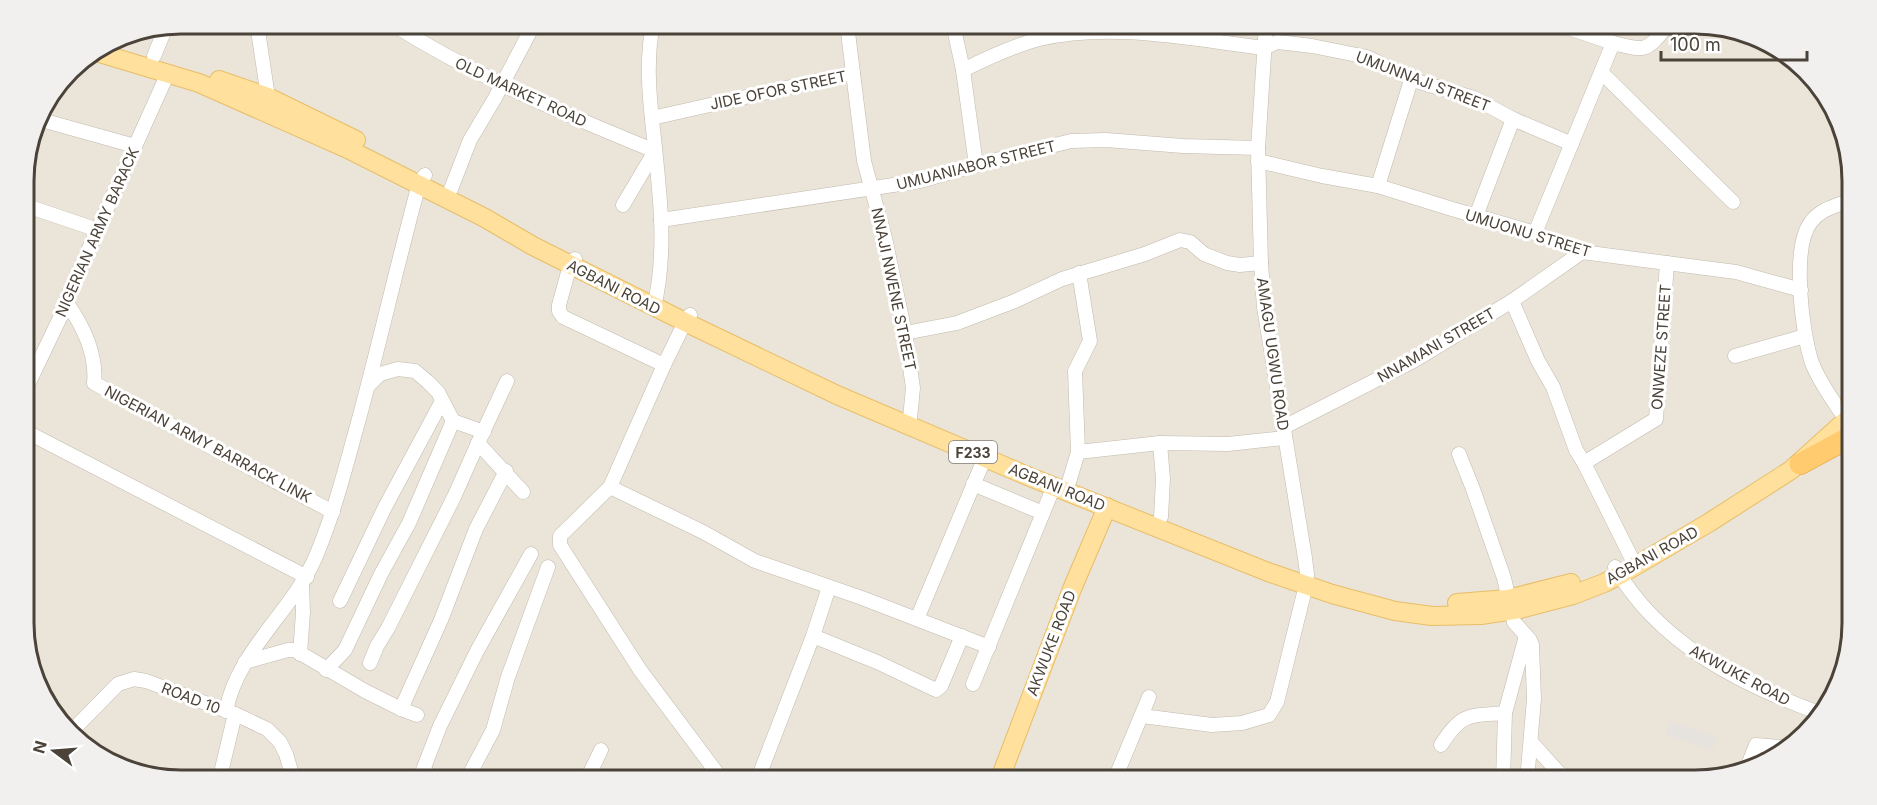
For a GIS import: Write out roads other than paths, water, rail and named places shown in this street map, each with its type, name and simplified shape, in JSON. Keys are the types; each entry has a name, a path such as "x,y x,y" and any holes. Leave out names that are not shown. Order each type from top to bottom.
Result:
{"highway":[{"path":"1800,464 1842,441"}],"main road":[{"name":"AGBANI ROAD","path":"122,47 154,56 265,104 348,149 422,180 573,262 837,395 986,453"},
{"name":"AGBANI ROAD","path":"106,55 265,104"},
{"name":"AGBANI ROAD","path":"422,180 452,189 573,262"},
{"name":"AGBANI ROAD","path":"688,319 986,453 1030,477 1062,484 1383,608 1422,614 1481,615 1509,605 1573,595 1710,522 1800,464 1842,414"},
{"name":"AGBANI ROAD","path":"1622,567 1785,460 1842,412"},
{"name":"AGBANI ROAD","path":"1110,502 1161,516 1306,580"},
{"name":"AKWUKE ROAD","path":"1003,770 1068,599 1110,502"}],"street":[{"path":"257,34 265,104"},
{"name":"OLD MARKET ROAD","path":"409,34 501,85 655,151"},
{"path":"452,189 470,140 529,34"},
{"path":"652,34 649,56 660,220 659,279 655,302"},
{"path":"848,34 852,73"},
{"path":"955,34 963,70 976,165"},
{"name":"UMUNNAJI STREET","path":"963,70 987,58 1036,40 1082,34"},
{"name":"UMUNNAJI STREET","path":"1150,34 1264,48 1277,42 1367,57 1412,77 1416,81 1474,98 1513,119 1572,144"},
{"name":"AMAGU UGWU ROAD","path":"1265,34 1258,154 1264,307 1306,580"},
{"path":"1586,34 1640,50 1652,44 1660,34"},
{"path":"154,56 162,36"},
{"path":"1535,233 1613,43"},
{"path":"1601,72 1733,202"},
{"name":"NIGERIAN ARMY BARACK","path":"35,372 168,73"},
{"name":"JIDE OFOR STREET","path":"652,118 852,73 864,161"},
{"path":"1378,186 1412,77"},
{"path":"1476,216 1513,119"},
{"path":"48,122 135,147"},
{"name":"UMUANIABOR STREET","path":"660,220 920,181 1071,141 1183,146 1258,154"},
{"path":"623,205 655,151"},
{"name":"UMUONU STREET","path":"1258,154 1322,176 1378,186 1535,233 1582,252 1736,272 1801,290"},
{"name":"NNAJI NWENE STREET","path":"864,161 885,238 905,333 913,388 910,418"},
{"path":"221,770 231,713 229,696 245,662 304,580 333,512 368,386 394,275 422,180"},
{"path":"1842,203 1825,209 1811,222 1804,233 1800,250 1805,336 1812,363 1820,380 1842,398"},
{"path":"35,210 98,230"},
{"path":"905,333 957,323 996,309 1062,279 1145,254 1180,240 1190,242 1204,254 1219,261 1240,265 1261,263"},
{"name":"NNAMANI STREET","path":"1284,432 1415,360 1512,301 1582,252"},
{"path":"573,262 559,304 559,311 563,317 664,365"},
{"name":"ONWEZE STREET","path":"1584,463 1656,419 1667,263"},
{"path":"973,684 1043,513 1062,484 1078,452 1075,371 1090,341 1079,273"},
{"name":"AKWUKE ROAD","path":"1512,301 1538,362 1553,387 1622,567 1653,618 1682,644 1704,659 1738,678 1813,711"},
{"name":"NIGERIAN ARMY BARRACK LINK","path":"67,303 82,328 90,348 95,371 94,383 333,512"},
{"path":"688,319 664,365 610,487 560,536 560,545 640,670 715,770"},
{"path":"1735,356 1805,336"},
{"path":"368,386 380,374 398,369 415,371 438,392 453,421 481,437 523,492"},
{"path":"370,663 454,497 507,381"},
{"path":"340,601 385,507 442,402"},
{"path":"326,670 345,650 381,574 409,524 453,421"},
{"path":"1078,452 1160,443 1228,444 1284,432"},
{"path":"34,436 304,580"},
{"path":"1160,443 1163,479 1161,516"},
{"path":"917,619 986,453"},
{"path":"1459,454 1500,567 1515,624 1532,645 1534,658 1532,743 1528,770"},
{"path":"401,709 441,620 476,530 506,471"},
{"path":"973,484 1043,513"},
{"path":"610,487 703,532 755,561 989,647"},
{"path":"423,770 440,726 477,651 531,554"},
{"path":"472,770 493,730 514,657 548,567"},
{"path":"300,654 304,580"},
{"path":"1142,716 1212,725 1242,723 1269,715 1277,702 1306,580"},
{"path":"762,770 829,587"},
{"path":"813,636 877,662 936,690 940,686 962,636"},
{"path":"1503,770 1505,713 1526,636"},
{"path":"245,662 295,650 326,670 417,715"},
{"name":"ROAD 10","path":"82,721 118,684 134,679 146,681 267,729 286,754 291,770"},
{"path":"1119,770 1149,697"},
{"path":"1441,744 1462,718 1505,713"},
{"path":"1532,743 1556,770"},
{"path":"1750,760 1756,745 1776,747"},
{"path":"591,770 601,750"}]}
